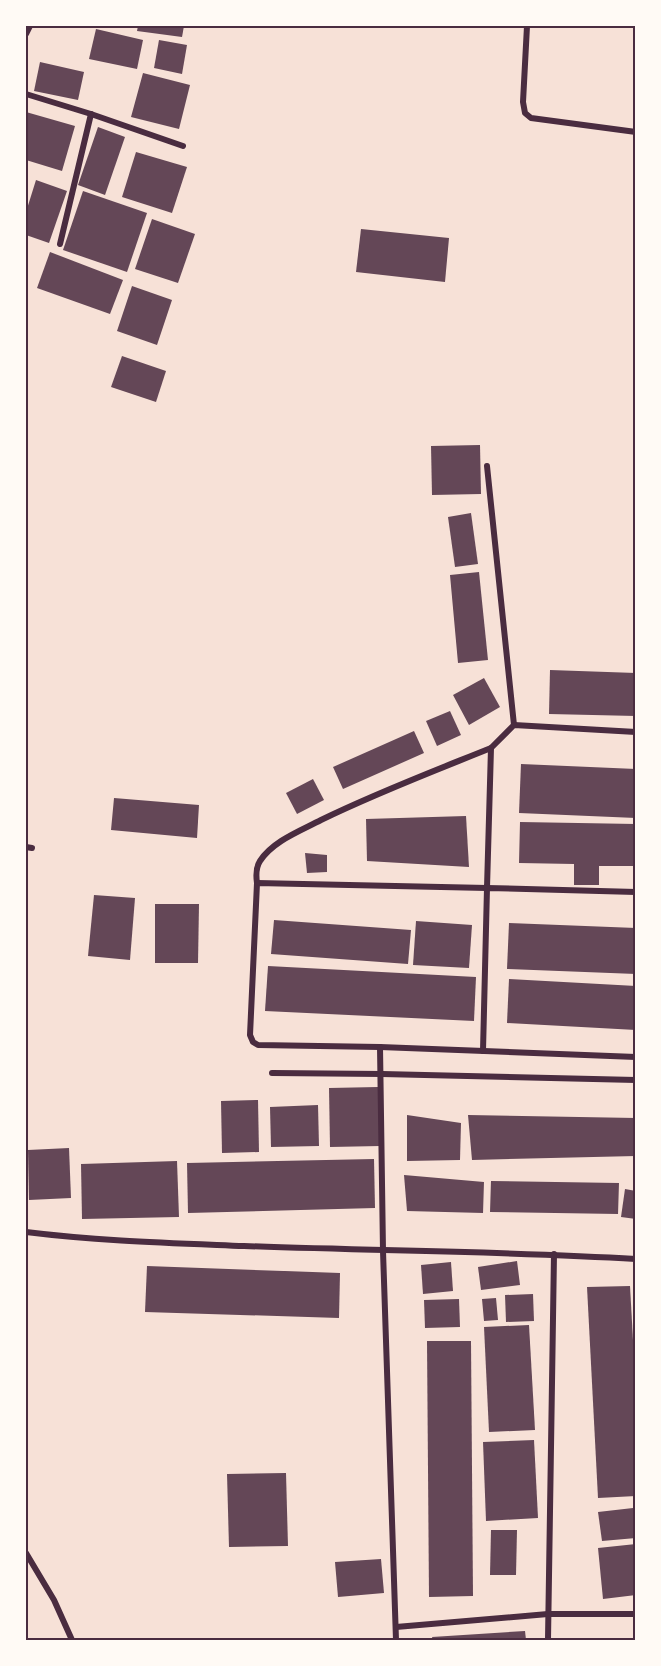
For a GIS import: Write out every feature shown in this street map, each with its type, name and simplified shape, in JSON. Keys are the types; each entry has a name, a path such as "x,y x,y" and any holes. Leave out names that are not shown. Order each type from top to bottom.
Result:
{"street":[{"path":"26,34 30,26"},
{"path":"527,26 525,113 531,118 636,132"},
{"path":"26,94 183,146"},
{"path":"60,244 91,114"},
{"path":"487,466 514,725"},
{"path":"636,732 514,725 491,748 359,801 290,836 268,851 258,863 256,876 250,1035 258,1045 380,1047 636,1057"},
{"path":"483,1051 491,748"},
{"path":"257,883 636,892"},
{"path":"380,1047 383,1251 396,1641"},
{"path":"272,1073 636,1080"},
{"path":"26,1232 143,1242 383,1251 554,1254 636,1259"},
{"path":"548,1641 554,1254"},
{"path":"26,1553 54,1600 72,1641"},
{"path":"396,1627 548,1614 636,1614"}],"building":[{"path":"138,26 184,26 182,37 137,31"},
{"path":"96,29 143,40 137,69 89,59"},
{"path":"159,40 187,45 182,74 154,68"},
{"path":"40,62 84,72 78,100 34,91"},
{"path":"143,73 190,85 179,129 131,117"},
{"path":"26,112 75,126 62,171 26,160"},
{"path":"98,127 125,137 105,195 78,185"},
{"path":"136,152 187,167 172,213 122,197"},
{"path":"36,180 67,191 49,243 26,235 26,212"},
{"path":"83,191 147,213 127,272 63,250"},
{"path":"152,219 195,234 178,283 135,269"},
{"path":"361,229 449,238 445,282 356,272"},
{"path":"50,252 123,280 110,314 37,288"},
{"path":"132,286 172,300 157,345 117,331"},
{"path":"122,356 166,371 156,402 111,387"},
{"path":"480,445 481,494 432,495 431,446"},
{"path":"471,513 478,564 455,567 448,517"},
{"path":"479,572 488,660 458,663 450,575"},
{"path":"550,670 636,673 636,716 549,714"},
{"path":"484,678 500,707 469,725 453,695"},
{"path":"450,711 461,735 437,746 426,721"},
{"path":"414,731 424,753 343,789 333,767"},
{"path":"521,764 636,769 636,818 519,813"},
{"path":"313,779 324,800 297,814 286,793"},
{"path":"114,798 199,805 197,838 111,830"},
{"path":"466,816 469,867 367,861 366,819"},
{"path":"520,822 636,824 636,866 599,866 599,885 574,885 574,864 519,863"},
{"path":"305,853 327,855 327,872 307,873"},
{"path":"94,895 135,898 130,960 88,956"},
{"path":"155,904 199,904 198,963 155,963"},
{"path":"274,920 411,930 408,964 271,954"},
{"path":"416,921 472,925 469,968 413,965"},
{"path":"509,923 636,928 636,974 507,969"},
{"path":"268,966 476,977 474,1021 265,1011"},
{"path":"509,979 636,986 636,1030 507,1023"},
{"path":"378,1087 380,1146 330,1147 329,1088"},
{"path":"258,1100 259,1152 222,1153 221,1101"},
{"path":"318,1105 319,1146 271,1147 270,1107"},
{"path":"407,1115 461,1123 460,1160 407,1161"},
{"path":"468,1115 636,1118 636,1156 472,1160"},
{"path":"69,1148 71,1198 29,1200 28,1150"},
{"path":"374,1159 375,1208 188,1213 187,1163"},
{"path":"177,1161 179,1217 82,1219 81,1164"},
{"path":"404,1175 484,1182 483,1213 407,1211"},
{"path":"491,1181 619,1183 618,1214 490,1212"},
{"path":"625,1189 636,1191 636,1219 621,1217"},
{"path":"517,1261 520,1285 481,1290 478,1267"},
{"path":"451,1262 453,1291 423,1294 421,1265"},
{"path":"147,1266 340,1273 339,1318 145,1312"},
{"path":"630,1286 636,1394 636,1496 598,1498 587,1287"},
{"path":"533,1294 534,1321 506,1322 505,1295"},
{"path":"496,1298 498,1320 484,1321 482,1299"},
{"path":"459,1299 460,1327 425,1328 424,1300"},
{"path":"529,1325 535,1430 489,1432 484,1327"},
{"path":"427,1341 471,1341 473,1596 429,1597"},
{"path":"534,1440 538,1518 486,1521 483,1442"},
{"path":"286,1473 288,1546 229,1547 227,1474"},
{"path":"633,1508 636,1538 602,1541 598,1512"},
{"path":"491,1530 517,1530 516,1575 490,1575"},
{"path":"636,1544 636,1595 603,1599 598,1548"},
{"path":"381,1559 384,1593 338,1597 335,1562"},
{"path":"525,1631 526,1640 433,1640 432,1637"}]}
